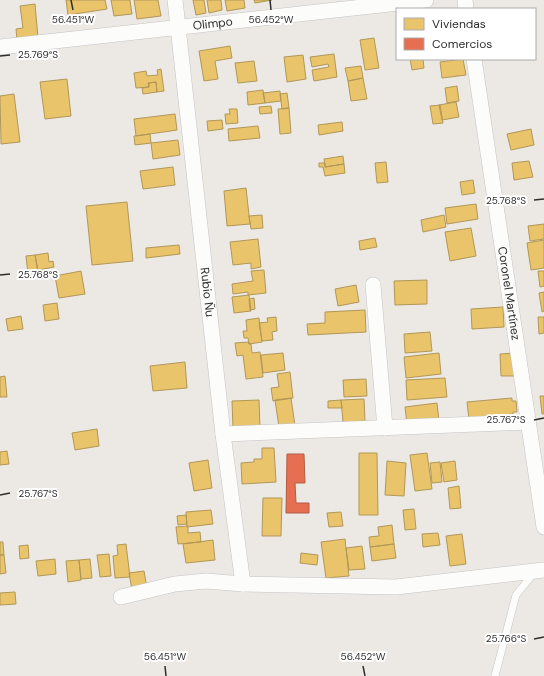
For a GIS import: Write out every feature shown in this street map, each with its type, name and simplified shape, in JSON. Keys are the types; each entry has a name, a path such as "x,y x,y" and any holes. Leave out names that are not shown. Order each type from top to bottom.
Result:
{"street":[{"name":"Rubio Ñu","path":"176,0 223,434 243,584"},
{"name":"Olimpo","path":"0,47 426,0"},
{"name":"Coronel Martínez","path":"474,60 544,527"},
{"path":"373,285 385,428"},
{"path":"223,434 529,422"},
{"path":"120,597 175,584 206,581 243,584 396,587 540,570"}],"lane":[{"path":"495,676 516,595 540,570"}],"building: Viviendas":[{"path":"66,0 105,0 107,9 68,15"},
{"path":"111,0 130,0 132,14 114,16"},
{"path":"134,0 158,0 161,16 137,19"},
{"path":"193,0 204,0 206,13 196,15"},
{"path":"207,0 221,0 222,10 209,13"},
{"path":"225,0 244,0 245,8 227,11"},
{"path":"254,0 272,0 255,3"},
{"path":"35,4 38,38 17,40 16,29 23,28 20,6"},
{"path":"374,38 379,68 365,70 360,40"},
{"path":"230,46 232,58 215,61 218,79 204,81 199,51"},
{"path":"334,54 337,77 314,81 312,70 329,67 328,64 312,67 310,57"},
{"path":"303,55 306,79 287,82 284,57"},
{"path":"410,60 423,60 424,68 412,70"},
{"path":"463,60 466,75 442,78 440,62"},
{"path":"254,61 257,81 238,83 235,63"},
{"path":"361,66 363,78 348,81 345,68"},
{"path":"161,69 164,91 157,92 156,82 149,83 149,87 136,88 134,73 146,71 147,76 158,75 157,70"},
{"path":"363,78 367,99 351,101 348,81"},
{"path":"67,79 71,116 45,119 40,82"},
{"path":"156,82 157,92 143,94 142,88 149,87 148,83"},
{"path":"457,86 459,101 447,103 445,88"},
{"path":"263,90 265,103 248,105 247,92"},
{"path":"280,91 281,101 265,103 263,93"},
{"path":"287,93 289,108 282,109 280,94"},
{"path":"14,94 20,142 1,144 0,96"},
{"path":"456,102 459,117 442,120 439,105"},
{"path":"440,105 443,123 433,124 430,106"},
{"path":"271,106 272,113 260,114 259,107"},
{"path":"289,108 291,133 280,134 278,109"},
{"path":"229,109 237,109 238,123 226,124 225,114 230,114"},
{"path":"175,114 177,130 136,136 134,119"},
{"path":"222,120 223,129 208,131 207,121"},
{"path":"342,122 343,131 319,135 318,125"},
{"path":"258,126 260,138 229,141 228,129"},
{"path":"531,129 534,145 511,150 507,134"},
{"path":"150,134 151,143 135,145 134,136"},
{"path":"178,140 180,155 153,159 151,143"},
{"path":"343,156 344,164 325,167 324,159"},
{"path":"529,161 533,177 514,180 512,163"},
{"path":"386,162 388,182 377,183 375,163"},
{"path":"319,163 325,163 325,167 344,164 345,173 325,176 323,167 319,167"},
{"path":"173,167 175,185 143,189 140,171"},
{"path":"473,180 475,193 462,195 460,182"},
{"path":"246,188 250,224 227,226 224,191"},
{"path":"127,202 133,261 92,265 86,206"},
{"path":"476,204 478,219 447,224 445,208"},
{"path":"262,215 263,228 251,229 249,216"},
{"path":"444,215 446,227 423,232 421,220"},
{"path":"544,224 544,239 530,241 528,226"},
{"path":"471,228 476,256 450,261 445,232"},
{"path":"375,238 377,247 360,250 359,241"},
{"path":"258,239 261,267 251,269 251,263 233,265 230,242"},
{"path":"544,240 544,268 531,270 527,243"},
{"path":"179,245 180,254 146,258 146,248"},
{"path":"48,253 49,262 53,261 54,267 38,270 35,255"},
{"path":"35,255 38,273 28,274 26,256"},
{"path":"264,270 266,293 248,295 248,292 233,294 232,284 253,281 251,271"},
{"path":"81,271 85,294 59,298 55,276"},
{"path":"538,271 544,271 544,286 540,287"},
{"path":"427,280 427,304 395,305 394,281"},
{"path":"356,285 359,302 338,306 335,289"},
{"path":"544,292 544,311 542,312 539,293"},
{"path":"249,295 251,311 234,313 232,297"},
{"path":"254,298 255,309 250,310 249,299"},
{"path":"57,303 59,319 45,321 43,305"},
{"path":"503,307 504,327 472,329 471,309"},
{"path":"365,310 366,332 308,335 307,324 325,323 325,312"},
{"path":"21,316 23,329 8,331 6,319"},
{"path":"276,317 277,331 272,332 273,340 262,341 259,323 268,322 267,318"},
{"path":"538,317 544,317 544,333 539,334"},
{"path":"259,318 262,342 249,344 248,338 244,338 243,331 247,331 246,320"},
{"path":"430,332 432,351 405,353 404,334"},
{"path":"249,342 249,344 251,344 252,353 260,352 263,377 246,379 243,355 237,356 235,343"},
{"path":"283,353 285,370 263,373 261,355"},
{"path":"439,353 441,374 406,378 404,357"},
{"path":"514,353 515,376 501,376 500,354"},
{"path":"185,362 187,388 153,391 150,366"},
{"path":"290,372 293,398 273,401 271,388 279,387 277,374"},
{"path":"5,376 7,397 0,397 0,377"},
{"path":"445,378 447,397 407,400 406,380"},
{"path":"366,379 367,396 344,397 343,380"},
{"path":"540,396 544,396 544,414 542,414"},
{"path":"291,398 295,426 279,427 275,400"},
{"path":"512,398 512,401 516,401 517,412 513,412 513,414 469,419 467,402"},
{"path":"364,399 365,421 343,422 341,400"},
{"path":"259,400 260,428 233,429 232,401"},
{"path":"341,400 342,408 328,408 328,401"},
{"path":"437,403 439,421 407,424 405,407"},
{"path":"97,429 99,446 75,450 72,433"},
{"path":"262,448 274,448 276,482 242,484 241,463 254,462 254,459 262,459"},
{"path":"7,451 9,464 0,465 0,452"},
{"path":"359,453 377,453 378,515 359,515"},
{"path":"427,453 432,489 415,491 410,455"},
{"path":"208,460 212,488 194,491 189,463"},
{"path":"387,461 406,463 404,496 385,495"},
{"path":"455,461 457,480 444,482 441,463"},
{"path":"440,462 442,482 432,483 430,463"},
{"path":"459,486 461,508 450,509 448,488"},
{"path":"263,498 282,498 281,536 262,536"},
{"path":"414,509 416,529 405,530 403,510"},
{"path":"211,510 213,524 187,527 186,512"},
{"path":"341,512 343,526 329,527 327,513"},
{"path":"186,515 187,524 178,525 177,516"},
{"path":"392,525 394,544 370,547 369,537 379,536 378,527"},
{"path":"188,526 188,533 200,532 201,542 178,544 176,527"},
{"path":"438,533 440,545 423,547 422,534"},
{"path":"462,534 466,564 450,566 446,536"},
{"path":"345,539 349,576 326,578 321,542"},
{"path":"213,540 215,560 186,563 183,544"},
{"path":"0,542 3,542 4,555 0,555"},
{"path":"126,544 130,577 115,578 113,556 118,555 117,545"},
{"path":"394,544 396,558 372,561 370,547"},
{"path":"28,545 29,558 20,559 19,546"},
{"path":"362,546 365,569 349,570 346,548"},
{"path":"301,553 318,555 317,565 300,563"},
{"path":"109,554 111,576 100,577 97,555"},
{"path":"0,555 4,555 6,573 0,574"},
{"path":"55,559 56,574 38,576 36,561"},
{"path":"90,559 92,578 81,579 79,560"},
{"path":"79,560 81,580 68,582 66,561"},
{"path":"144,571 147,588 132,590 129,573"},
{"path":"15,592 16,604 0,605 0,593"}],"building: Comercios":[{"path":"287,454 304,454 305,483 295,483 296,503 309,503 309,513 286,513"}]}
